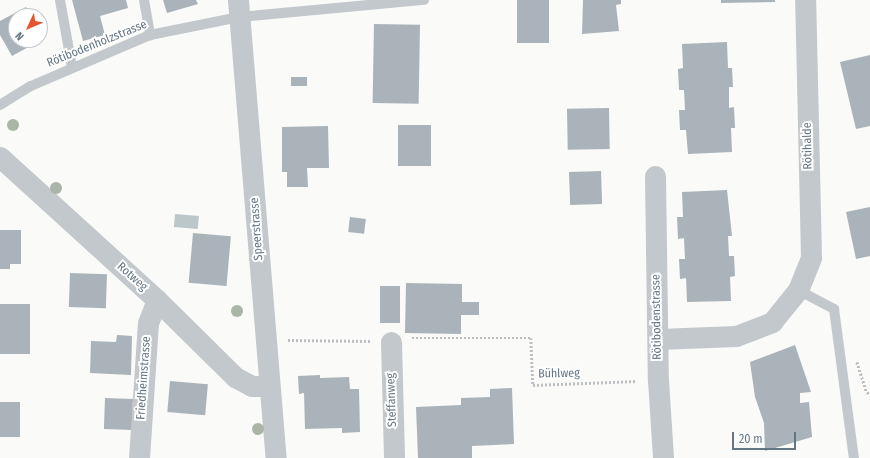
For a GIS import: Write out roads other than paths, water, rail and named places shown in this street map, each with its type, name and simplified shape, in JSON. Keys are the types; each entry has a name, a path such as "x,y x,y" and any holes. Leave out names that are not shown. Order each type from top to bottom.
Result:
{"street":[{"name":"Rötihalde","path":"658,339 736,336 772,322 798,290 811,256 805,0"},
{"name":"Speerstrasse","path":"239,9 268,386 276,458"},
{"name":"Rotweg","path":"0,157 157,300 243,384 268,386"},
{"name":"Rötibodenstrasse","path":"655,176 658,380 663,458"},
{"name":"Friedheimstrasse","path":"139,458 148,323 157,300"},
{"name":"Steffanweg","path":"394,458 401,342"}],"lane":[{"path":"60,0 72,68"},
{"path":"144,0 150,35"},
{"name":"Rötibodenholzstrasse","path":"0,105 32,86 150,35 239,9 424,0"},
{"path":"798,290 834,308 854,458"}]}
